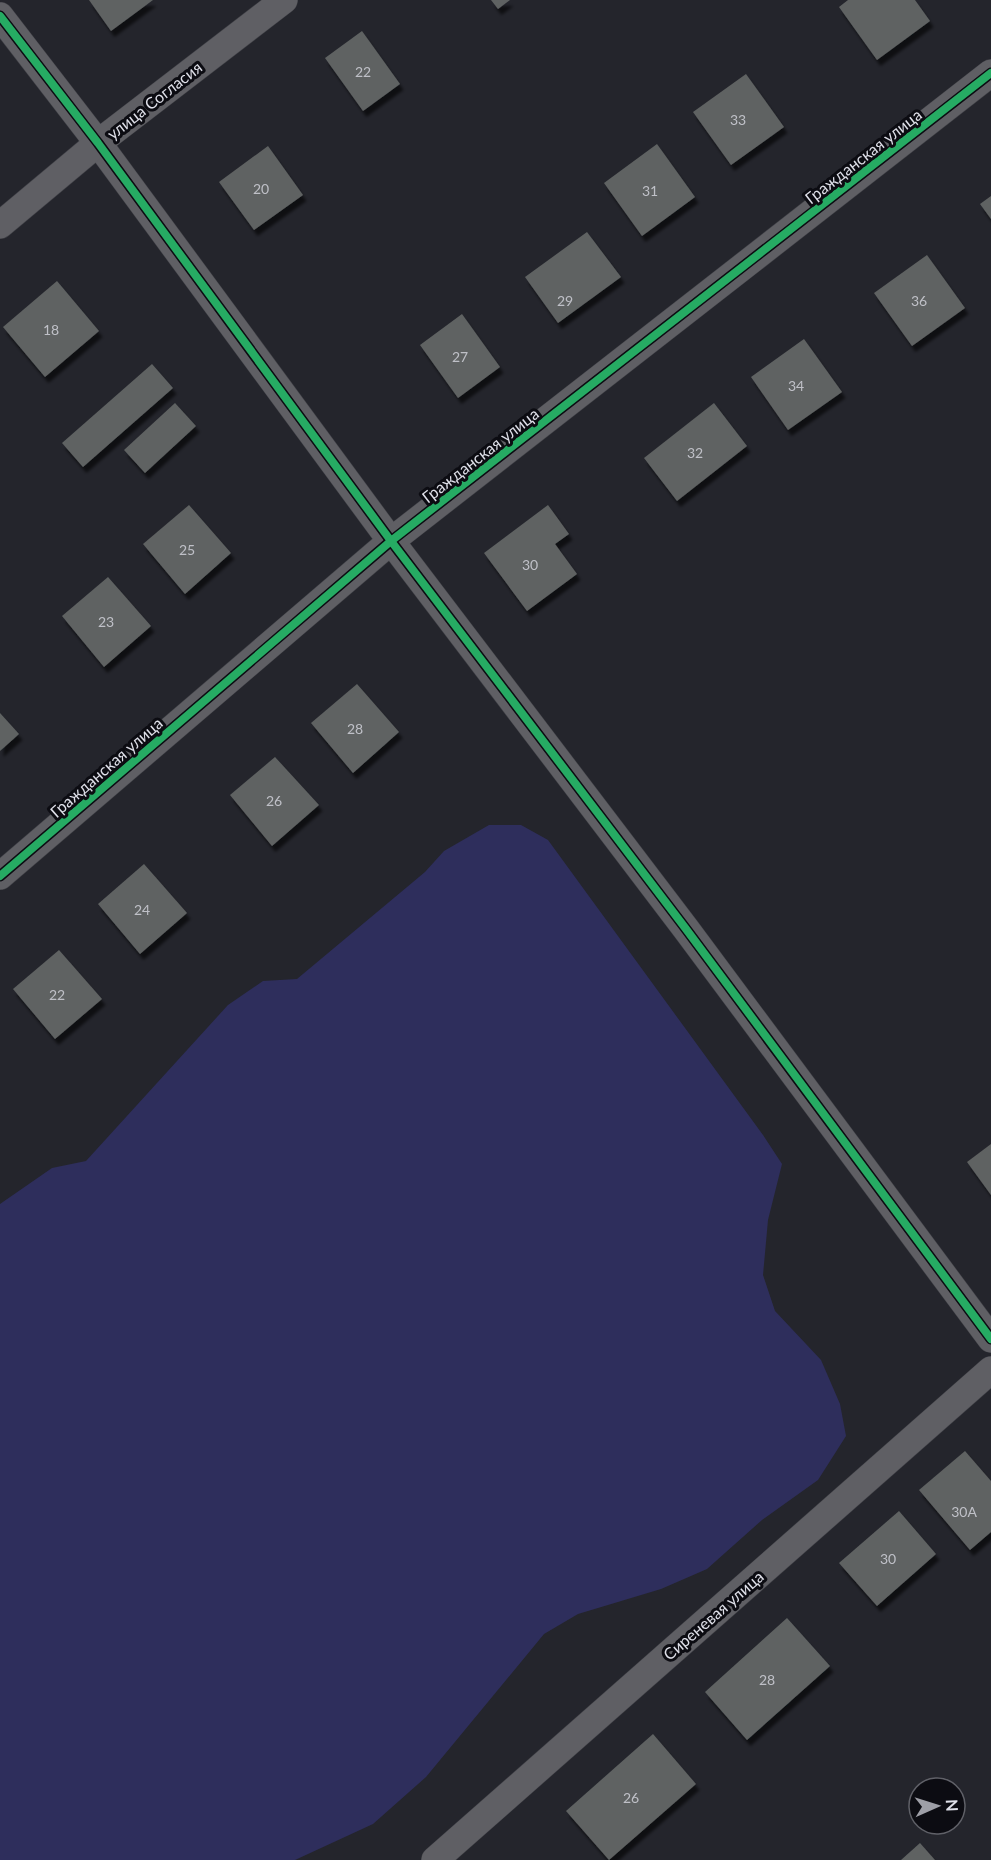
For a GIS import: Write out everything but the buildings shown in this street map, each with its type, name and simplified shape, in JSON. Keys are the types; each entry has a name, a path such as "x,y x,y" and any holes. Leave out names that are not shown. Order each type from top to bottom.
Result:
{"street":[{"name":"улица Согласия","path":"0,225 98,143 284,0"},
{"path":"0,16 98,143 390,541 686,929 991,1338"},
{"name":"Гражданская улица","path":"0,876 390,541 991,73"},
{"name":"Сиреневая улица","path":"435,1860 991,1370"}],"shaded area":[{"path":"489,825 521,825 548,840 782,1164 768,1220 763,1275 775,1311 821,1360 840,1404 846,1436 818,1480 762,1520 707,1569 661,1589 578,1614 544,1634 426,1777 373,1824 295,1860 0,1860 0,1204 52,1168 86,1161 228,1005 263,981 297,979 425,872 444,851"}],"cycle path":[{"path":"0,16 98,143 391,541 686,929 991,1339"},
{"path":"0,876 391,541 991,73"}]}
